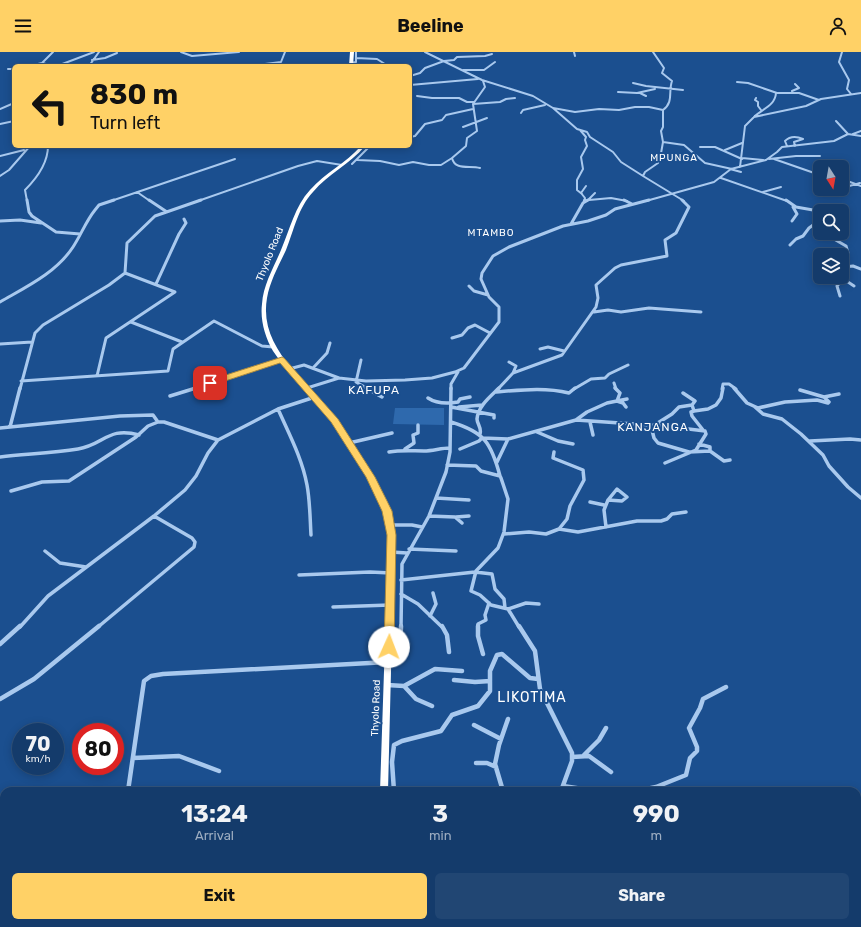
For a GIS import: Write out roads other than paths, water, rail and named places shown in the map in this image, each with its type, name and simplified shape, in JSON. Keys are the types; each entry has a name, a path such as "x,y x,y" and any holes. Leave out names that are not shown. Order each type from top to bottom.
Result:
{"highway":[{"path":"351,64 352,52"},
{"name":"Thyolo Road","path":"361,148 313,189 297,212 286,245 269,283 264,306 264,315 266,328 273,347 289,369 335,421 380,493 387,511 390,525 392,552 384,787"}],"street":[{"path":"36,64 42,62 53,52"},
{"path":"61,64 94,52"},
{"path":"90,64 98,52"},
{"path":"181,52 192,56 239,52"},
{"path":"265,64 281,62 285,52"},
{"path":"353,64 356,62 356,52"},
{"path":"425,52 481,79 522,92 546,104 580,130 586,137 585,140 587,146 581,157 583,169 577,180 578,190 585,198 584,202"},
{"path":"574,52 575,56"},
{"path":"653,52 664,68 662,73 672,81 670,88 671,98 668,106 663,110"},
{"path":"842,52 839,62 849,80 848,89 851,94"},
{"path":"92,60 108,57 117,53"},
{"path":"412,75 420,73 424,68 444,61 454,60 457,57 485,56 492,54"},
{"path":"356,58 377,59 385,64"},
{"path":"42,62 48,64"},
{"path":"463,70 484,70 495,62"},
{"path":"412,85 481,79"},
{"path":"357,160 380,161 399,165 413,162 429,165 441,165 452,158 466,146 467,138 477,131 477,122 473,109 474,103 486,84 481,79"},
{"path":"737,82 748,82 768,91 777,93 791,92 804,94 819,100"},
{"path":"633,83 658,88"},
{"path":"791,92 799,88 795,84"},
{"path":"618,92 637,92 658,88 682,90"},
{"path":"637,92 646,96"},
{"path":"740,167 745,126 761,110 773,103 777,93"},
{"path":"754,117 806,106 819,100 861,93"},
{"path":"417,96 432,98 459,98 467,102 474,103 500,102 506,99 515,98"},
{"path":"756,98 755,100 758,102 758,106 761,110"},
{"path":"0,109 12,104"},
{"path":"521,113 523,110 546,104"},
{"path":"553,108 575,112 599,109 619,110 635,107 663,110"},
{"path":"412,137 415,136 425,124 442,120 446,115 473,109"},
{"path":"643,176 647,170 659,161 663,142 661,131 663,126 663,110"},
{"path":"463,127 487,118"},
{"path":"0,124 12,121"},
{"path":"836,121 844,132 848,134"},
{"path":"513,373 562,355 594,312 598,302 595,287 598,281 615,269 631,262 667,256 665,240 676,233 689,207 686,202 621,162 613,152 587,132 580,130"},
{"path":"852,134 861,131"},
{"path":"700,147 714,147 725,150 742,158 765,160 777,154 782,147 834,141 848,134 861,136"},
{"path":"787,146 785,141 786,139 792,136 804,137 794,142 794,146"},
{"path":"663,142 684,145 705,163 741,172"},
{"path":"725,150 742,144"},
{"path":"48,148 48,152 37,178 24,193 30,214 56,232 80,234"},
{"path":"352,164 368,148"},
{"path":"0,156 26,150"},
{"path":"0,176 10,171 26,150"},
{"path":"488,296 481,276 485,266 493,256 509,247 571,224 588,221 606,215 615,209 672,194 720,178 731,169 765,160 796,156 820,156"},
{"path":"452,158 453,162 459,167 480,168"},
{"path":"0,302 46,274 68,253 93,212 99,205 235,159"},
{"path":"773,159 813,173"},
{"path":"10,427 35,333 43,325 109,285 125,273 128,256 127,243 153,217 298,166 320,161 342,165"},
{"path":"720,178 786,200 796,207 813,210"},
{"path":"849,181 860,184"},
{"path":"849,186 860,184"},
{"path":"582,194 586,186"},
{"path":"763,192 781,187"},
{"path":"137,192 166,212"},
{"path":"589,200 595,193"},
{"path":"571,224 578,209 584,202 589,200 610,197 625,199 632,204"},
{"path":"791,204 797,214 792,221"},
{"path":"156,284 179,234 186,223 184,219"},
{"path":"0,221 14,220 42,222"},
{"path":"790,245 796,239 803,236 813,225"},
{"path":"834,240 843,244 847,248"},
{"path":"849,266 853,266 861,269"},
{"path":"97,376 106,338 175,292 125,273"},
{"path":"849,282 854,286"},
{"path":"838,284 837,286 840,296"},
{"path":"289,369 302,365 340,378 382,381 414,379 458,372 464,368 499,322 500,315 499,306 488,296 474,291 469,286"},
{"path":"594,312 607,310 621,312 650,308 701,312"},
{"path":"131,322 182,342"},
{"path":"21,381 168,371 172,351 182,342 214,322 220,323 262,346 273,347"},
{"path":"452,338 462,335 468,328 475,325 490,333"},
{"path":"0,344 32,342"},
{"path":"313,368 325,356 331,346 330,342"},
{"path":"540,349 548,347 564,351"},
{"path":"170,396 282,360"},
{"path":"356,380 361,360"},
{"path":"460,449 479,441 481,431 477,419 479,412 482,405 513,373 516,366 509,362"},
{"path":"496,392 530,389 556,390 569,394 580,384 591,379 605,378 609,374 628,365"},
{"path":"389,647 399,641 401,637 402,564 429,516 447,465 450,448 452,384 458,372"},
{"path":"307,388 340,378"},
{"path":"356,380 358,384 376,392 382,397"},
{"path":"614,383 614,387 620,394 617,401"},
{"path":"694,411 708,410 715,407 722,397 723,384 729,384 760,413 788,423 810,441 829,461 830,466 848,487 861,498"},
{"path":"800,390 824,396 839,394"},
{"path":"683,393 695,401 692,405 694,411"},
{"path":"755,407 785,402 811,402 818,400 828,403 829,402 824,396"},
{"path":"0,644 15,633 40,603 154,516 189,486 208,453 218,440 278,409 315,397"},
{"path":"451,405 458,402 460,399 470,397"},
{"path":"428,398 433,402 494,415 494,418"},
{"path":"481,437 508,439 537,432 576,420 607,403 627,400"},
{"path":"617,401 623,403 626,407"},
{"path":"457,407 482,405"},
{"path":"652,426 679,408 692,405"},
{"path":"278,409 300,460 307,485 311,535"},
{"path":"665,463 694,452 706,434 692,416 691,412 694,411"},
{"path":"0,428 120,416 153,415 158,422"},
{"path":"576,420 703,430"},
{"path":"11,491 42,482 69,480 139,435 148,426 158,422 164,422 218,440"},
{"path":"451,422 468,428 481,437 496,462 508,498 504,534 498,548 487,556 473,573 471,591 480,595 489,603 507,608 526,603 539,604"},
{"path":"590,422 593,435"},
{"path":"404,450 414,443 414,435 418,433 418,425"},
{"path":"652,426 654,438 658,443 685,451 710,452 724,461 730,460"},
{"path":"0,458 79,449 87,447 104,437 119,432 127,431 139,435"},
{"path":"537,432 558,441 573,444"},
{"path":"349,443 392,433"},
{"path":"496,462 500,458 508,439"},
{"path":"810,441 850,439 861,440"},
{"path":"699,444 710,447 710,452"},
{"path":"389,452 404,450 416,452 450,448"},
{"path":"554,452 553,458 583,470 584,480 570,506 566,519 559,529"},
{"path":"447,465 476,466 481,471 500,476"},
{"path":"606,527 604,505 607,500 617,490 627,497 622,501 607,500"},
{"path":"436,498 468,500"},
{"path":"590,502 604,505"},
{"path":"504,534 529,532 546,534 559,529 578,532 642,520 664,520 672,514 686,512"},
{"path":"0,699 34,679 194,547 195,542 192,538 154,516"},
{"path":"429,516 469,516"},
{"path":"455,517 462,523"},
{"path":"390,525 412,525 422,527"},
{"path":"410,549 456,551"},
{"path":"45,551 54,561 58,563 86,567"},
{"path":"392,552 407,553"},
{"path":"299,575 370,572 391,573"},
{"path":"401,580 476,572 492,574 495,589 502,594 507,608 535,651 540,688 569,744 572,757 563,787"},
{"path":"430,616 436,604 433,593"},
{"path":"401,594 418,604 430,616 442,624 446,632 449,652"},
{"path":"483,654 483,646 477,630 478,624 486,620 485,615 489,603"},
{"path":"333,607 390,605"},
{"path":"394,787 392,762 393,749 397,742 441,731 452,715 478,706 490,691 490,672 497,655 502,654 530,678 538,679"},
{"path":"129,787 144,681 149,676 155,674 388,662"},
{"path":"387,685 404,686 435,670 462,672"},
{"path":"454,680 475,682 490,681"},
{"path":"404,686 417,701 432,706"},
{"path":"656,787 686,775 689,760 697,751 690,728 700,708 702,699 726,687"},
{"path":"502,787 496,767 496,760 501,739 508,720"},
{"path":"474,725 501,739"},
{"path":"584,756 588,749 598,743 606,728"},
{"path":"133,758 179,756 219,771"},
{"path":"572,757 589,756 594,761 609,768 612,772"},
{"path":"384,765 392,762"},
{"path":"476,763 487,763 496,767"}],"district":[{"name":"MPUNGA","path":"674,157"},
{"name":"MTAMBO","path":"491,232"},
{"name":"KAFUPA","path":"374,390"},
{"name":"KANJANGA","path":"653,427"},
{"name":"LIKOTIMA","path":"532,697"}]}
